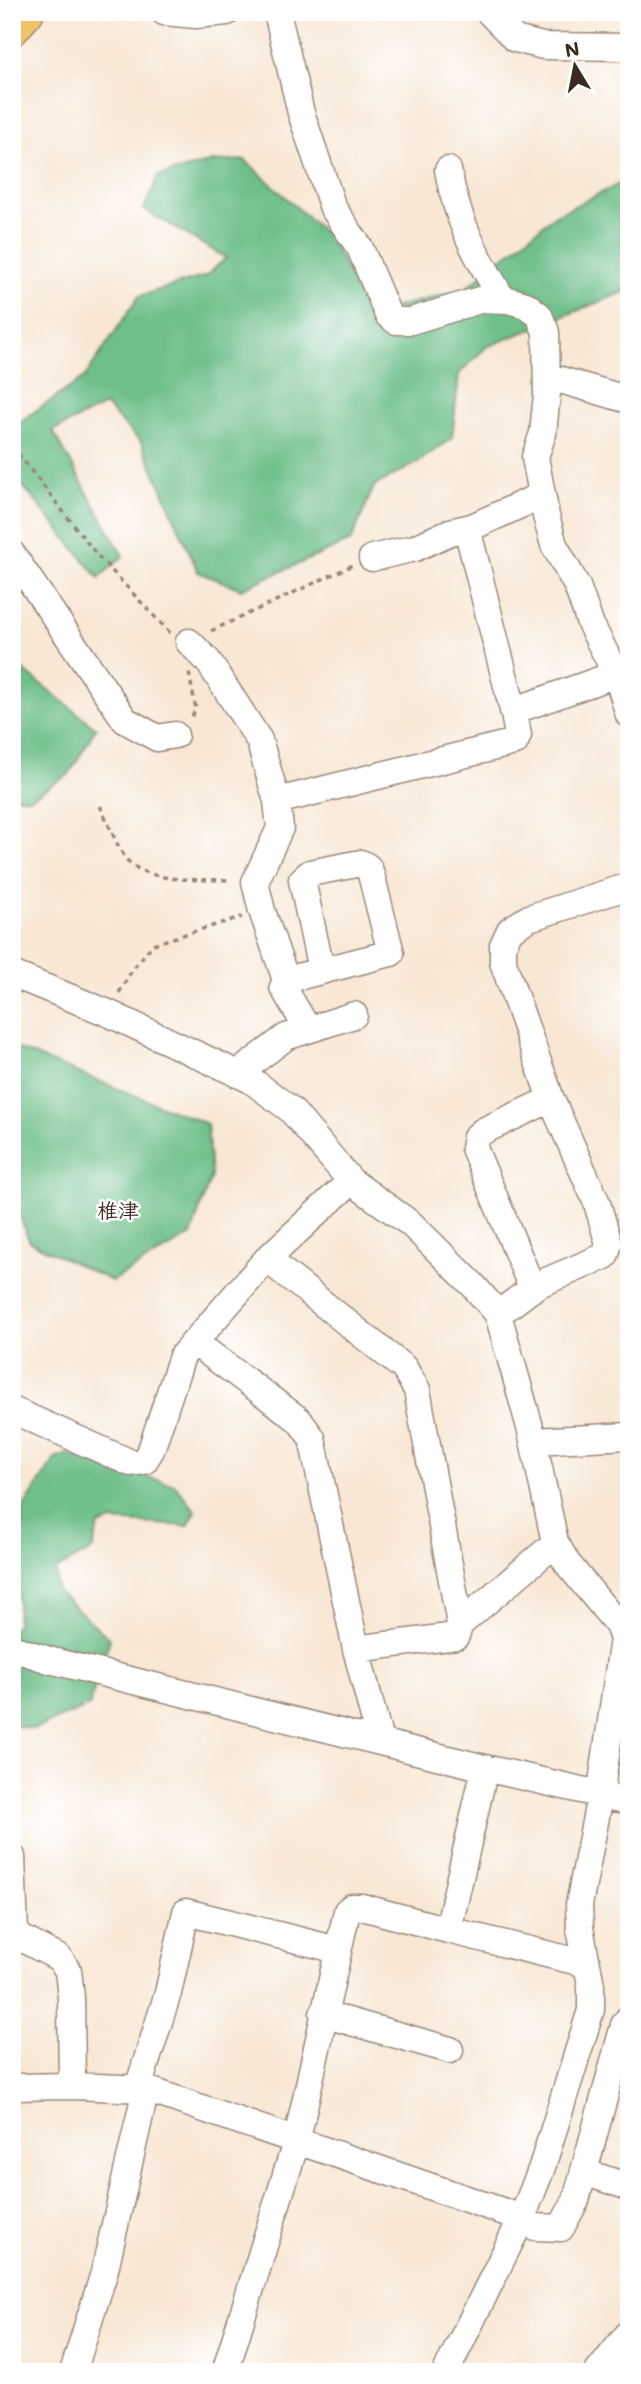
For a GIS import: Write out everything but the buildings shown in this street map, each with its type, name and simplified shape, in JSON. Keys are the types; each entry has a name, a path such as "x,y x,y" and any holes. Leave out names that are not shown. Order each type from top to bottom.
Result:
{"street":[{"path":"164,12 196,15 227,12"},
{"path":"277,12 300,113 333,208 360,248 388,315 396,321 411,321 483,299 526,305 539,315 547,332 543,433 535,457 542,495 554,545 577,586 590,623 616,674 629,715"},
{"path":"489,12 515,39 543,46 629,47"},
{"path":"448,170 454,205 503,300"},
{"path":"547,376 629,400"},
{"path":"372,558 415,548 542,495"},
{"path":"276,801 515,742 518,735 513,711 467,528"},
{"path":"12,554 125,720 157,738 175,736"},
{"path":"187,643 208,661 259,740 276,801 280,828 256,881 262,911 286,980 283,987 307,1028"},
{"path":"513,711 616,674"},
{"path":"498,1314 532,1288 605,1256 609,1244 597,1203 551,1099 503,962 503,945 510,930 528,918 629,886"},
{"path":"286,980 321,970"},
{"path":"12,974 108,1013 251,1080 291,1110 351,1181 411,1224 472,1284 498,1314 534,1441 558,1547 567,1563 624,1624 600,1796 579,1905 580,1928 591,1985 591,2010 542,2167 522,2218 446,2372"},
{"path":"237,1074 286,1037 354,1015"},
{"path":"532,1288 474,1148 476,1137 483,1131 551,1099"},
{"path":"12,1410 131,1463 144,1461 151,1450 182,1356 267,1259 351,1181"},
{"path":"267,1259 404,1368 417,1390 460,1624 456,1636 356,1649"},
{"path":"194,1342 299,1420 312,1437 356,1649 380,1741"},
{"path":"534,1441 629,1436"},
{"path":"460,1624 545,1552 558,1547"},
{"path":"12,1648 62,1663 485,1768 629,1801"},
{"path":"448,1930 485,1768"},
{"path":"12,1857 13,1920 16,1937 60,1958 68,1970 72,2086"},
{"path":"225,2372 297,2139 347,1911 352,1907 388,1913 587,1964"},
{"path":"73,2372 104,2273 142,2089 186,1912 338,1950"},
{"path":"323,2014 450,2050"},
{"path":"12,2087 142,2089 297,2139 522,2218 535,2227 561,2228 576,2200 624,2047 624,2025 629,2018"},
{"path":"584,2172 629,2187"},
{"path":"598,2372 629,2333"}],"path":[{"path":"12,446 97,555 169,633 187,643"},
{"path":"187,643 328,575 372,558"},
{"path":"175,736 189,723 196,709 187,643"},
{"path":"100,806 126,859 138,870 155,876 256,881"},
{"path":"108,1013 132,970 153,944 262,911"}],"green space":[{"path":"245,160 329,237 370,314 465,289 554,216 629,179 629,290 486,347 459,374 452,438 417,463 374,486 351,541 241,589 198,572 142,443 105,405 53,431 123,556 99,578 12,473 12,427 84,378 139,296 206,276 226,258 144,209 158,176 211,162"},
{"path":"12,661 96,728 69,774 30,798 12,796"},
{"path":"12,1043 15,1048 207,1124 211,1176 191,1235 112,1281 30,1242 12,1196"},
{"path":"67,1454 175,1485 196,1511 188,1526 112,1521 98,1526 93,1549 56,1570 57,1591 110,1639 89,1706 34,1729 12,1725 12,1629 17,1625 22,1510 55,1459"}],"district":[{"name":"椎津","path":"118,1211"}]}
